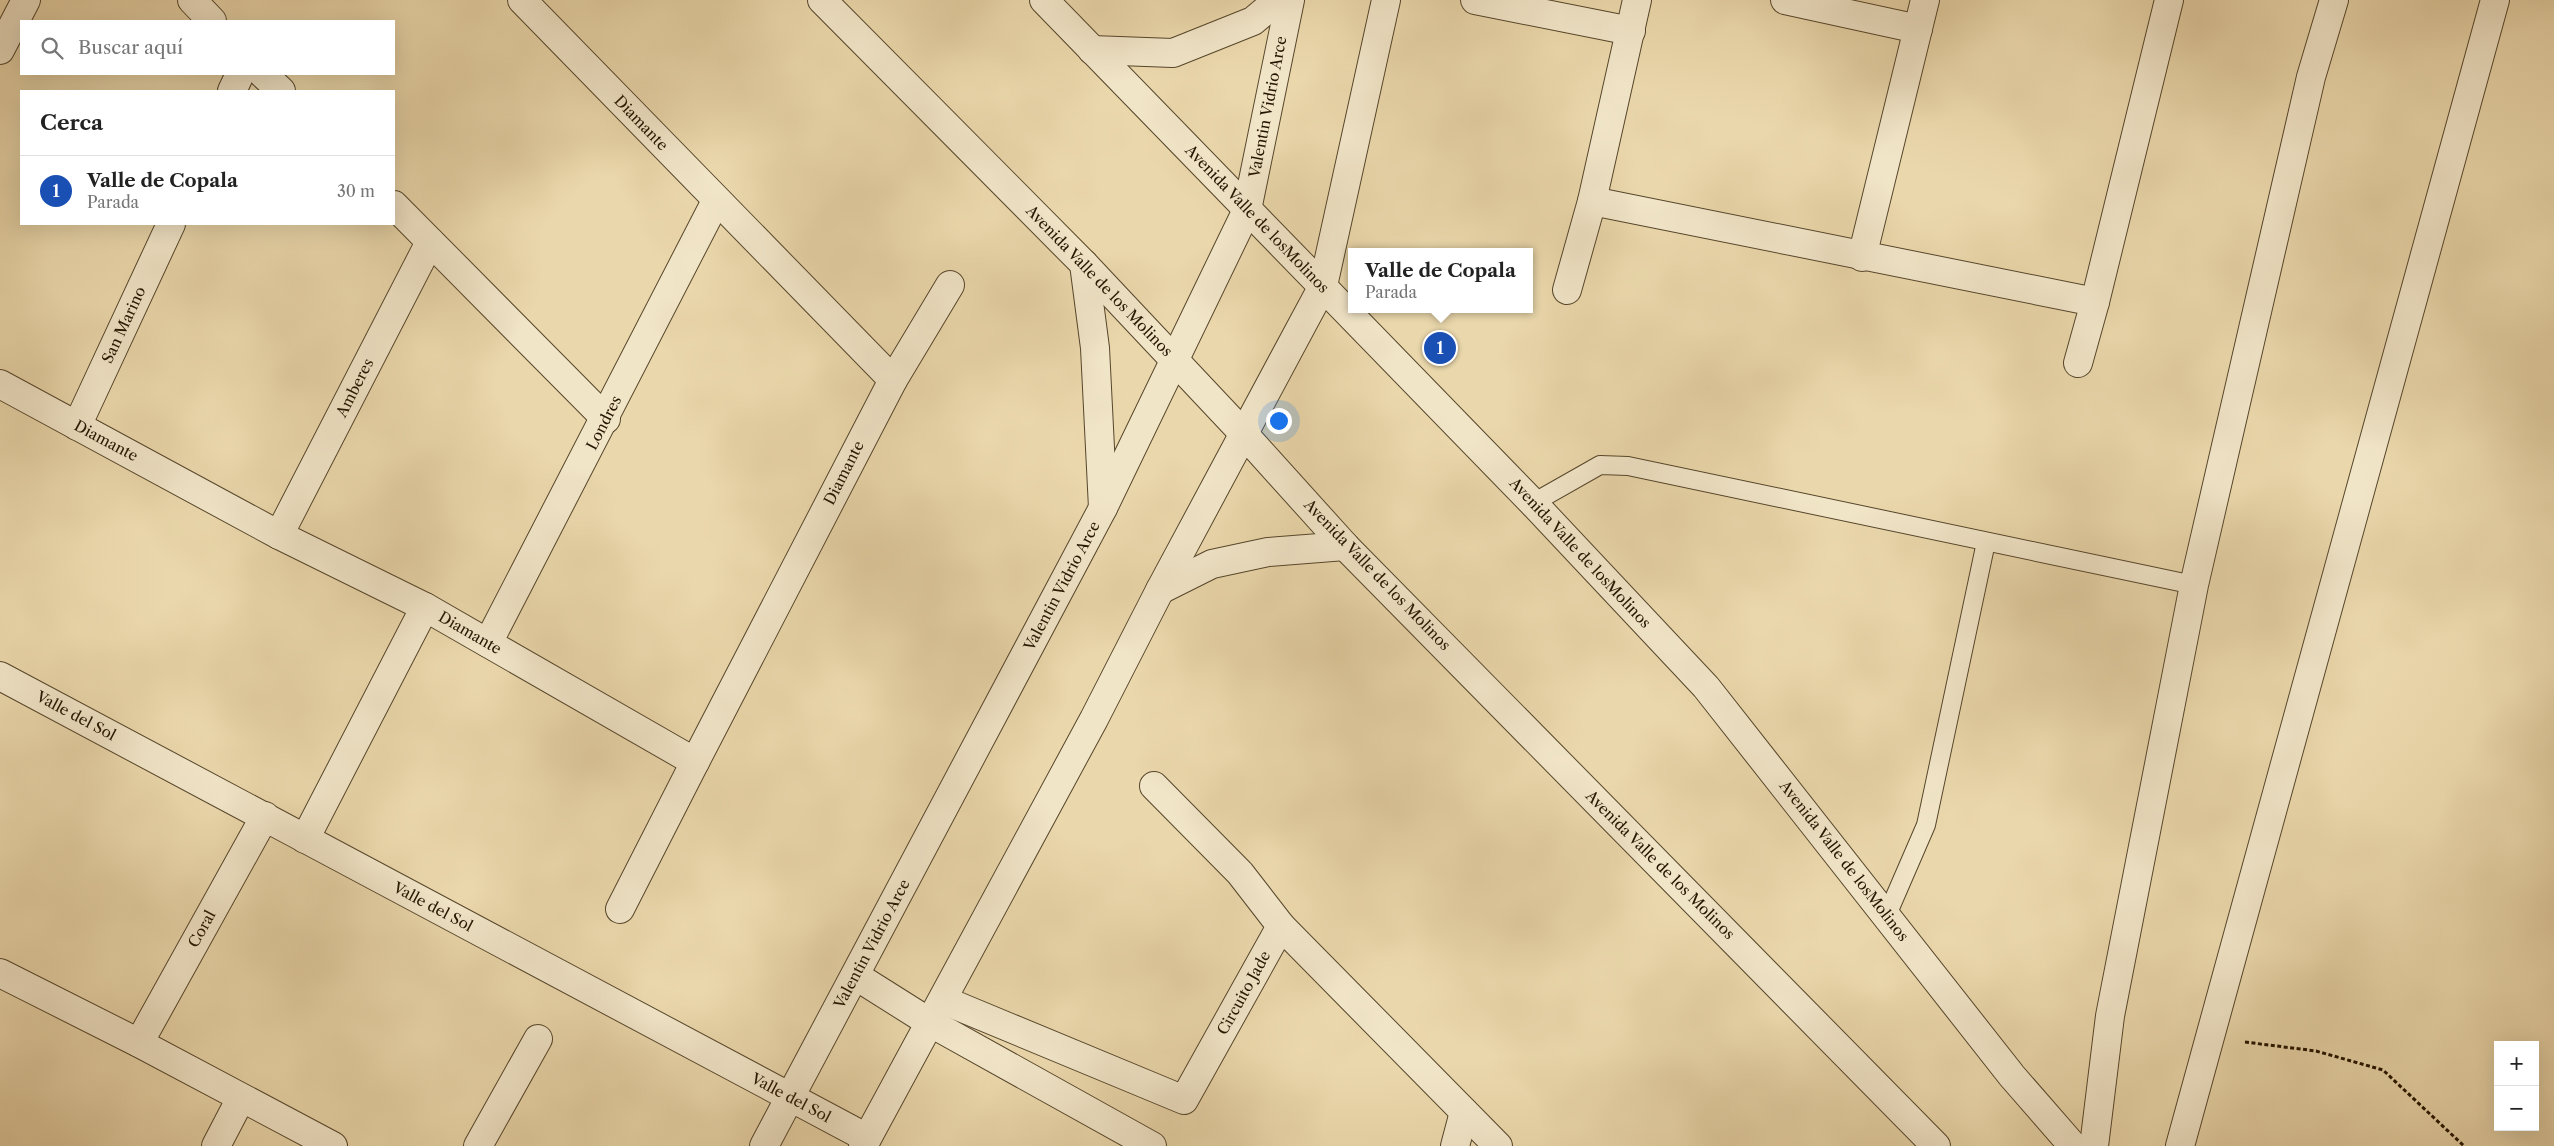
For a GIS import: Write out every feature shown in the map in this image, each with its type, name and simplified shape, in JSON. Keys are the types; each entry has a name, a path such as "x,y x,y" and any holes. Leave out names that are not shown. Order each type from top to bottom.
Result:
{"street":[{"path":"0,50 26,0"},
{"path":"192,0 211,20"},
{"name":"Diamante","path":"0,384 280,534 425,607 695,762 893,380 716,201 522,0"},
{"name":"Avenida Valle de los Molinos","path":"822,0 1084,264 1244,434 1345,546 1936,1146"},
{"name":"Avenida Valle de losMolinos","path":"1044,0 1348,312"},
{"path":"1092,50 1173,53 1252,21 1278,0"},
{"name":"Valentin Vidrio Arce","path":"764,1146 1103,508 1247,210 1290,0"},
{"path":"865,1142 1094,719 1160,590 1323,286 1386,0"},
{"path":"1475,0 1630,31"},
{"path":"1567,290 1592,201 1637,0"},
{"path":"1785,0 1918,29"},
{"path":"1862,257 1925,0"},
{"path":"2078,363 2095,302 2168,0"},
{"path":"2094,1146 2110,1016 2194,585 2311,77 2334,0"},
{"path":"2180,1146 2495,0"},
{"path":"232,90 240,75"},
{"path":"265,75 280,90"},
{"name":"Londres","path":"488,644 606,419 716,201"},
{"path":"1592,201 1862,257 2095,302"},
{"path":"395,206 606,419"},
{"name":"San Marino","path":"77,426 171,225"},
{"name":"Amberes","path":"280,534 430,242"},
{"path":"1084,264 1095,348 1103,508"},
{"path":"893,380 950,285"},
{"name":"Avenida Valle de losMolinos","path":"1349,313 1533,502 1706,686 2012,1076 2073,1146"},
{"path":"1160,590 1212,564 1268,552 1345,546"},
{"name":"Diamante","path":"305,839 425,607"},
{"name":"Valle del Sol","path":"0,676 790,1097 865,1142"},
{"path":"620,909 695,762"},
{"path":"1154,786 1240,873 1281,926 1498,1146"},
{"name":"Coral","path":"140,1043 265,816"},
{"name":"Circuito Jade","path":"936,1011 1184,1100 1281,926"},
{"path":"0,974 140,1043 334,1146"},
{"path":"856,976 936,1011 1152,1146"},
{"path":"478,1146 538,1039"},
{"path":"216,1146 241,1098"},
{"path":"1454,1146 1464,1112"}],"lane":[{"path":"1533,502 1600,465 1628,466 2194,585"},
{"path":"1887,915 1926,825 1986,542"}],"path":[{"path":"2210,1037 2316,1051 2383,1070 2464,1146"}],"place":[{"name":"Valle de Copala","path":"1440,348"}]}
